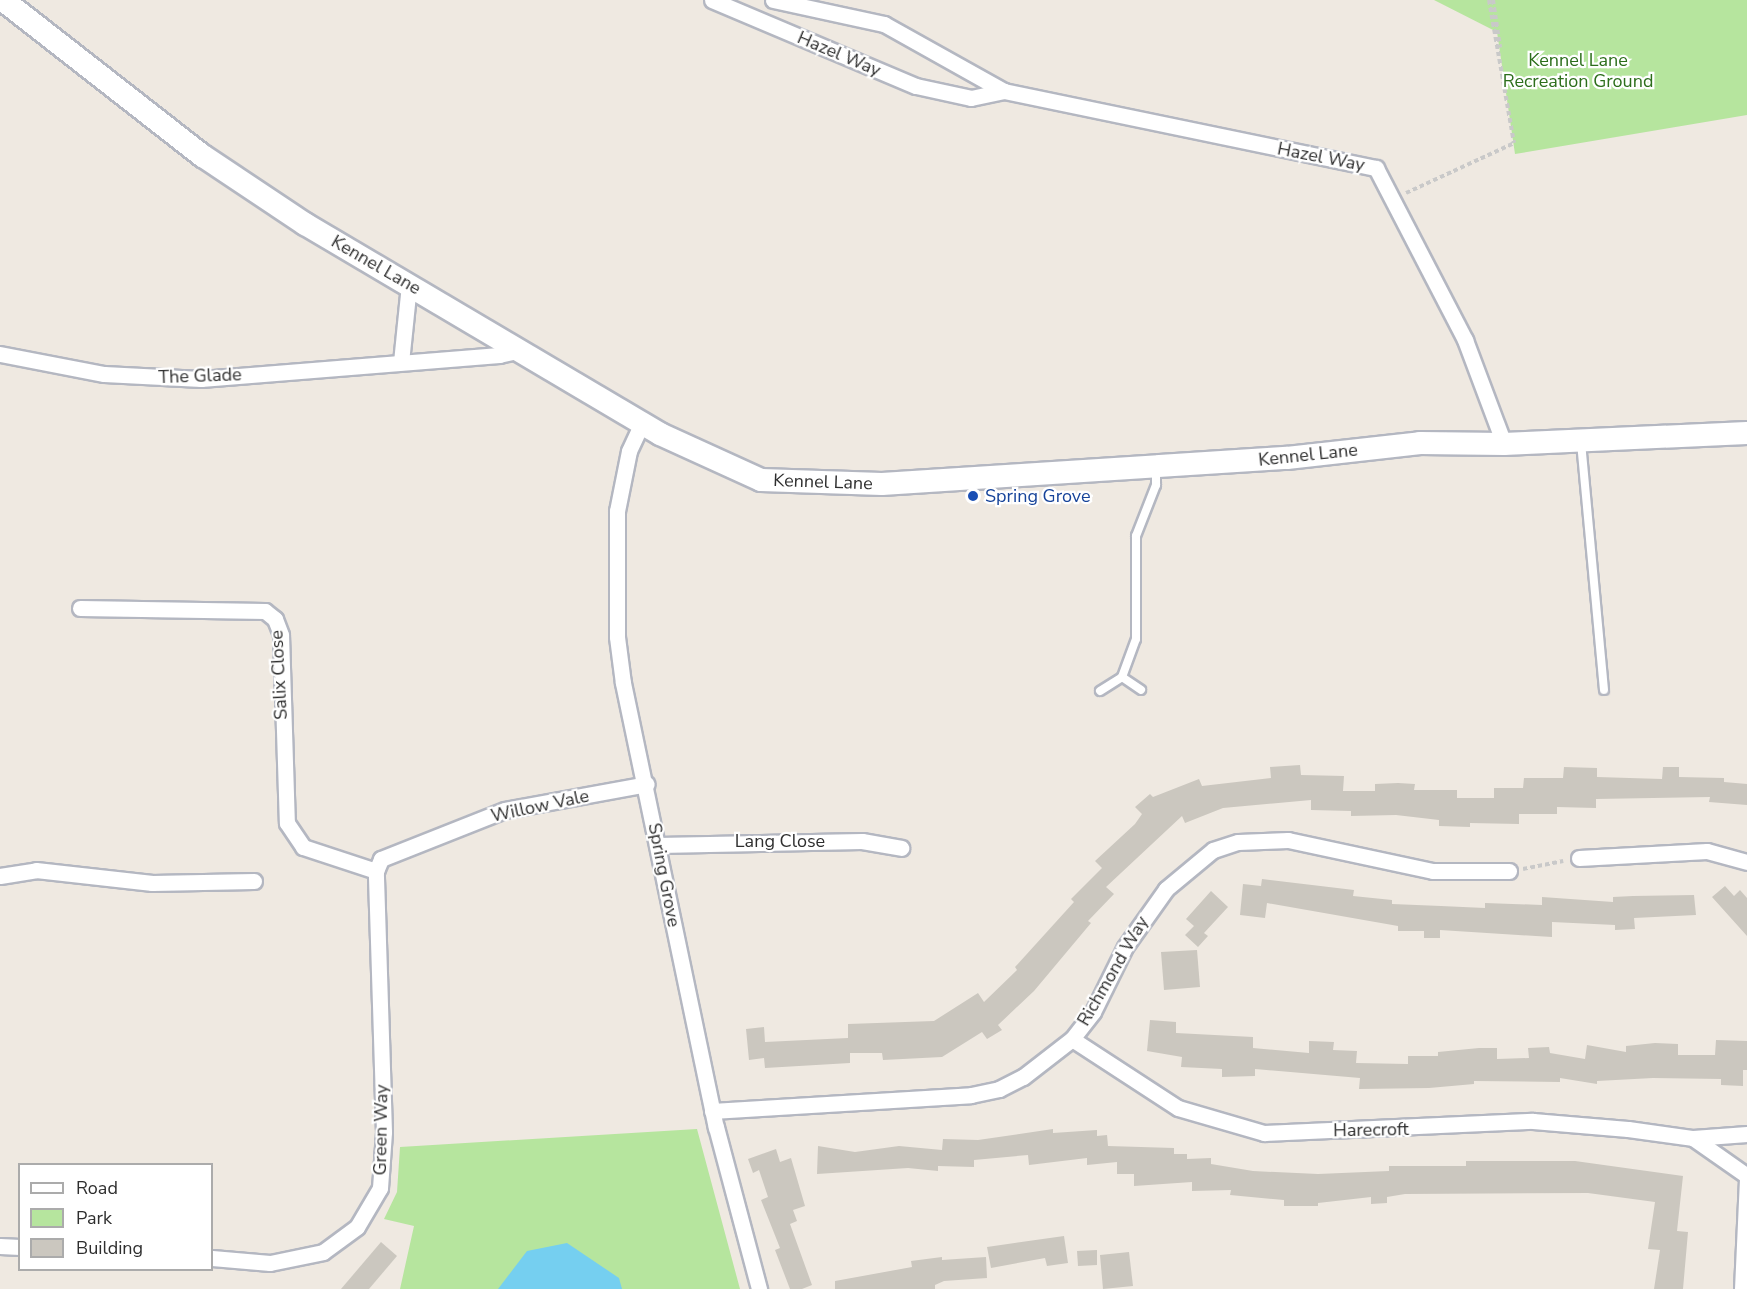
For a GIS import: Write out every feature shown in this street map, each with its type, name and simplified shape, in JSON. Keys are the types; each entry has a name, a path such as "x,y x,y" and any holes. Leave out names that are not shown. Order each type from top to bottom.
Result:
{"street":[{"name":"Kennel Lane","path":"3,0 248,188 642,423 762,480 882,484 1287,458 1420,443 1504,444 1747,433"},
{"name":"Hazel Way","path":"712,0 916,86 971,98 1004,91"},
{"name":"Hazel Way","path":"773,0 884,24 1004,91 1376,168 1466,340 1504,444"},
{"path":"401,362 410,285"},
{"name":"The Glade","path":"0,354 104,374 151,379 201,379 499,355 521,350"},
{"name":"Spring Grove","path":"642,423 629,451 617,511 615,555 617,637 623,683 647,784 712,1111 759,1289"},
{"name":"Salix Close","path":"80,608 265,611 275,619 281,635 287,823 303,847 376,871"},
{"name":"Willow Vale","path":"376,871 381,860 393,852 505,810 647,784"},
{"name":"Richmond Way","path":"712,1111 971,1095 999,1089 1023,1077 1072,1039 1093,1011 1143,918 1166,889 1213,850 1238,842 1288,840 1433,871 1509,871"},
{"name":"Lang Close","path":"658,845 862,841 901,848"},
{"path":"1579,858 1707,851 1747,862"},
{"path":"0,876 36,870 152,883 254,881"},
{"name":"Green Way","path":"213,1258 279,1263 323,1252 357,1227 380,1188 384,1132 376,871"},
{"name":"Harecroft","path":"1072,1039 1178,1108 1264,1133 1533,1121 1693,1138 1747,1134"},
{"name":"Harecroft","path":"1693,1138 1747,1177"},
{"path":"1742,1289 1747,1177"},
{"path":"0,1246 18,1246"}],"lane":[{"path":"1581,441 1604,690"},
{"path":"1100,691 1122,677 1136,639 1136,536 1156,485 1156,466"},
{"path":"1122,677 1141,690"}],"path":[{"path":"1392,200 1514,143 1491,0"},
{"path":"1509,871 1579,858"}],"green space":[{"name":"Kennel Lane Recreation Ground","path":"1434,0 1747,0 1747,115 1515,154 1497,32"},
{"path":"697,1129 740,1289 400,1289 414,1226 384,1219 397,1192 400,1147"}],"water":[{"path":"567,1243 619,1278 622,1289 498,1289 527,1251"}],"building":[{"path":"1300,765 1301,775 1344,776 1343,791 1375,791 1375,784 1415,784 1414,790 1457,790 1457,798 1494,798 1494,788 1523,788 1524,778 1563,778 1564,767 1597,768 1597,777 1662,779 1663,767 1679,767 1679,777 1724,778 1724,782 1747,784 1747,805 1709,802 1710,797 1596,799 1596,808 1557,807 1557,814 1519,814 1519,824 1470,823 1470,827 1439,826 1439,820 1396,815 1351,816 1351,811 1311,810 1311,800 1223,808 1185,823 1182,816 1106,887 1114,894 1088,921 1091,923 1034,991 998,1025 1002,1030 987,1039 982,1032 942,1057 883,1060 882,1053 850,1053 850,1063 765,1068 764,1058 749,1060 746,1029 764,1027 765,1042 848,1038 848,1024 934,1021 978,993 984,1002 1017,970 1015,967 1074,902 1071,899 1102,868 1095,861 1135,824 1142,814 1135,807 1150,794 1153,797 1199,779 1202,786 1271,778 1270,767"},
{"path":"1262,879 1354,890 1353,896 1392,900 1392,904 1485,908 1485,903 1542,905 1542,897 1613,902 1613,897 1694,895 1696,915 1634,918 1635,929 1615,930 1615,925 1552,922 1552,937 1440,930 1440,938 1424,938 1424,931 1398,931 1398,926 1267,903 1265,918 1240,915 1243,884 1261,886"},
{"path":"1725,886 1734,896 1740,890 1747,898 1747,936 1712,897"},
{"path":"1211,891 1228,907 1204,933 1208,936 1198,947 1185,935 1194,926 1186,919"},
{"path":"1197,950 1200,987 1164,990 1161,952"},
{"path":"1150,1020 1176,1022 1176,1033 1253,1037 1253,1048 1309,1053 1309,1041 1334,1042 1333,1050 1357,1051 1356,1063 1408,1064 1408,1056 1438,1056 1438,1052 1479,1048 1497,1048 1497,1059 1529,1058 1528,1048 1549,1047 1550,1053 1585,1059 1587,1045 1626,1052 1626,1046 1655,1043 1678,1044 1678,1055 1715,1055 1716,1040 1747,1041 1747,1070 1743,1070 1743,1086 1721,1085 1721,1079 1653,1078 1597,1081 1597,1084 1560,1078 1560,1082 1474,1081 1474,1084 1429,1088 1359,1089 1360,1078 1255,1069 1255,1076 1222,1077 1222,1069 1181,1067 1182,1057 1147,1051"},
{"path":"1053,1129 1053,1133 1097,1130 1097,1136 1107,1135 1108,1146 1174,1148 1174,1154 1187,1154 1187,1159 1211,1158 1211,1164 1253,1171 1318,1174 1389,1171 1389,1166 1466,1166 1466,1161 1575,1161 1683,1176 1677,1231 1688,1232 1683,1289 1654,1289 1660,1250 1648,1249 1655,1202 1588,1193 1405,1194 1387,1197 1387,1203 1371,1204 1371,1197 1318,1203 1318,1206 1284,1206 1284,1200 1230,1195 1231,1190 1192,1191 1192,1182 1134,1186 1134,1174 1117,1174 1117,1162 1087,1165 1087,1158 1029,1165 1028,1155 974,1160 974,1167 938,1166 938,1171 908,1168 817,1174 818,1146 855,1152 899,1146 942,1150 943,1139 978,1140"},
{"path":"776,1149 780,1162 791,1158 805,1206 793,1210 797,1221 790,1224 812,1285 802,1289 790,1289 775,1250 780,1248 761,1200 768,1197 759,1170 753,1173 748,1159"},
{"path":"1064,1236 1068,1263 1047,1266 1045,1258 991,1268 987,1247"},
{"path":"381,1242 397,1256 369,1289 341,1289"},
{"path":"1097,1250 1097,1265 1078,1266 1077,1251"},
{"path":"1129,1252 1133,1286 1103,1289 1100,1255"},
{"path":"942,1257 942,1260 986,1257 987,1278 944,1281 935,1285 935,1289 835,1289 835,1281 912,1267 911,1261"}],"place":[{"name":"Spring Grove","path":"973,496"}]}
